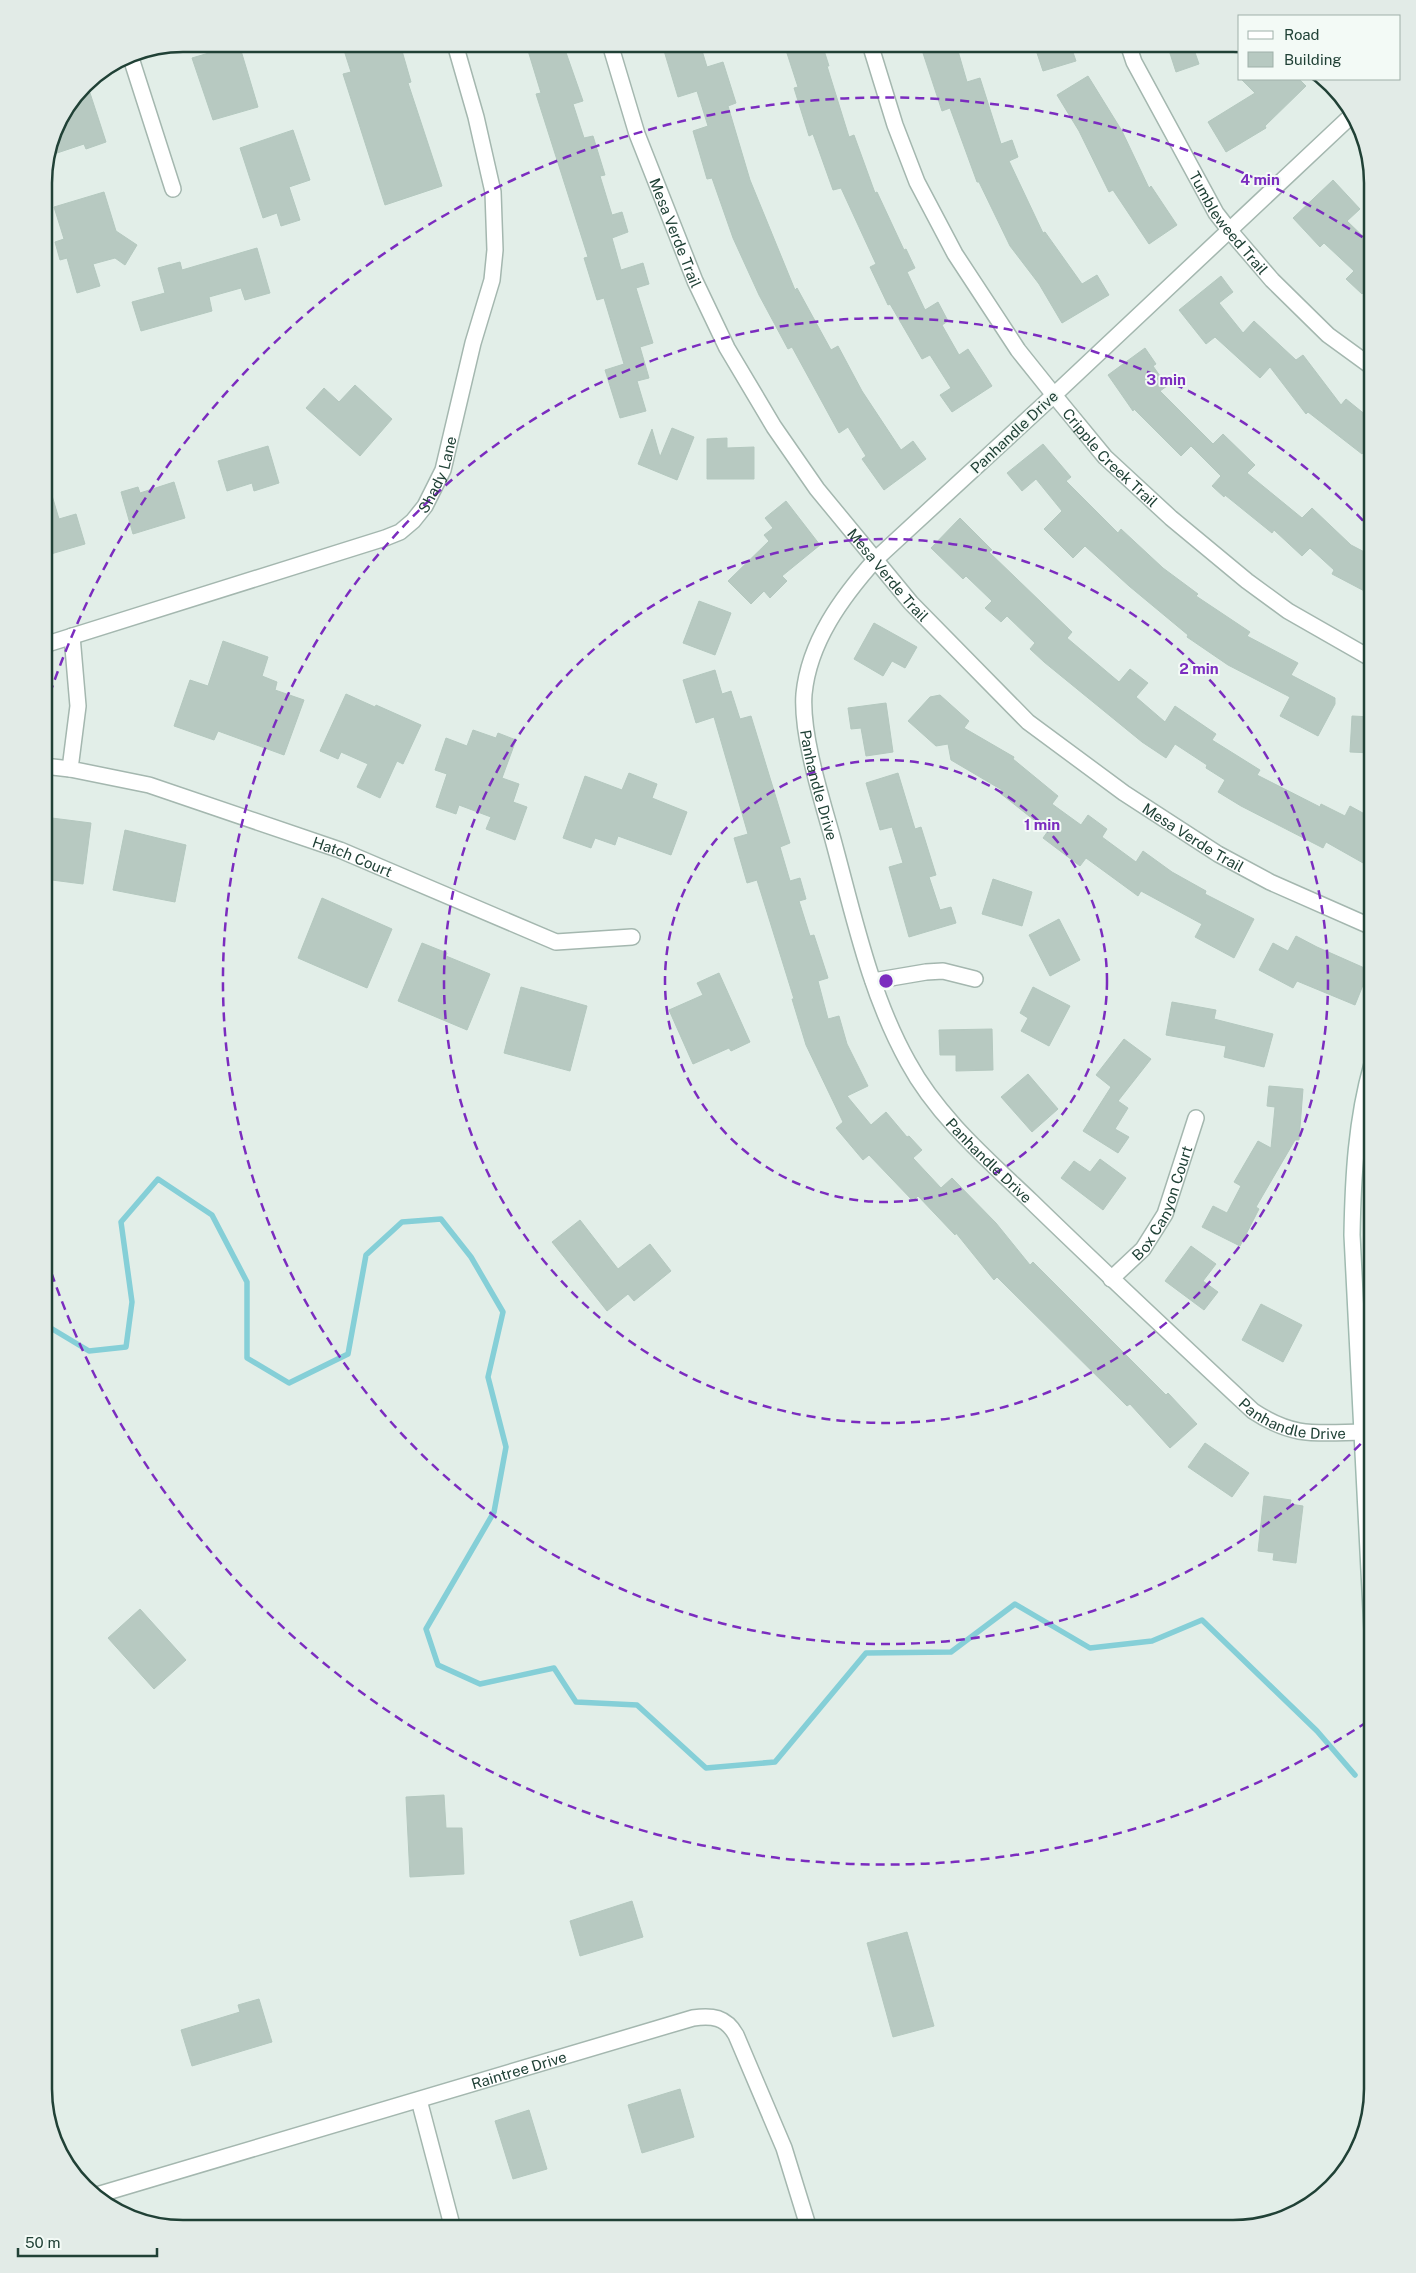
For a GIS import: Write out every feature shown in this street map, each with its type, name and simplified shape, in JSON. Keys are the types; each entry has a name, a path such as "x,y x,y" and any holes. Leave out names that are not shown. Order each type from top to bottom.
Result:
{"street":[{"name":"Shady Lane","path":"53,642 385,538 400,532 413,521 425,506 443,470 473,343 492,280 495,250 492,192 476,118 458,53"},
{"name":"Mesa Verde Trail","path":"613,53 637,134 695,282 727,348 774,427 817,489 911,603 1036,728 1124,793 1218,854 1270,882 1364,923"},
{"name":"Cripple Creek Trail","path":"873,53 895,125 917,182 955,254 1018,350 1054,395 1105,456 1171,518 1246,580 1288,611 1364,654"},
{"name":"Tumbleweed Trail","path":"1131,53 1134,62 1216,213 1272,280 1328,334 1364,361"},
{"path":"132,62 174,189"},
{"name":"Panhandle Drive","path":"1347,120 1230,231 876,559 855,582 834,612 818,642 808,670 804,696 806,726 814,770 863,951 895,1037 908,1063 929,1095 970,1142 1111,1279 1254,1411 1271,1423 1288,1430 1313,1433 1364,1432"},
{"path":"70,769 78,706 72,636"},
{"name":"Hatch Court","path":"53,767 149,786 340,850 556,942 632,937"},
{"path":"873,981 943,971 975,979"},
{"path":"1364,1100 1358,1133 1353,1184 1352,1235 1364,1374"},
{"name":"Box Canyon Court","path":"1111,1279 1143,1249 1165,1214 1196,1118"},
{"name":"Raintree Drive","path":"104,2193 145,2179 708,2015 730,2024 736,2035 784,2148 806,2220"},
{"path":"419,2100 451,2220"}],"building":[{"path":"209,53 242,53 258,107 213,120 192,58"},
{"path":"345,53 403,53 411,82 408,83 442,186 385,205 343,74 351,72"},
{"path":"529,53 566,53 583,101 573,104 584,138 593,136 605,175 600,176 612,215 622,212 628,232 612,238 621,270 643,263 649,284 636,288 653,343 640,347 649,378 637,381 646,411 620,418 605,370 624,364 604,298 597,300 584,258 588,257 536,94 541,93"},
{"path":"665,53 703,53 707,67 723,62 736,103 728,106 750,180 795,290 797,288 831,350 838,346 862,391 901,450 913,441 926,459 884,490 862,459 866,456 848,427 839,433 792,347 788,349 759,295 733,238 712,178 707,179 693,131 708,126 697,91 678,97"},
{"path":"787,53 825,53 829,66 827,66 849,137 854,135 875,193 877,192 904,250 906,249 915,268 907,272 925,310 938,302 948,321 942,325 959,355 968,349 992,386 952,412 940,395 951,388 930,355 922,359 890,304 888,305 870,267 876,264 841,188 833,190 813,134 809,136 794,88 798,87"},
{"path":"923,53 959,53 967,82 980,78 1001,144 1012,140 1018,157 1009,161 1043,233 1045,232 1082,284 1097,275 1109,295 1062,323 1039,284 1010,246 979,182 977,182 950,108 942,111"},
{"path":"1037,53 1073,53 1076,61 1043,71"},
{"path":"1170,53 1195,53 1199,64 1176,72"},
{"path":"1088,76 1122,131 1149,188 1151,186 1177,225 1149,244 1113,190 1109,192 1079,131 1057,95"},
{"path":"1242,80 1300,80 1306,86 1265,126 1266,128 1226,152 1208,122 1255,93"},
{"path":"90,93 106,142 86,149 84,144 56,153 62,133"},
{"path":"293,130 310,180 289,187 300,220 281,226 277,213 263,218 240,148"},
{"path":"1333,180 1360,209 1347,221 1364,237 1364,292 1362,294 1346,279 1354,271 1324,243 1320,247 1293,218"},
{"path":"104,192 116,231 137,245 125,265 115,258 93,264 100,286 77,293 67,258 60,260 55,242 64,239 54,207"},
{"path":"257,248 270,293 245,300 241,288 209,297 212,311 141,331 132,302 165,293 158,268 180,262 182,270"},
{"path":"1221,276 1233,292 1219,303 1243,333 1254,321 1296,360 1303,355 1341,405 1346,399 1364,414 1364,451 1362,454 1308,412 1306,414 1270,367 1260,378 1215,337 1206,344 1179,310"},
{"path":"1145,348 1156,364 1153,366 1167,386 1160,391 1213,444 1223,434 1255,465 1247,473 1302,518 1312,508 1351,545 1364,552 1364,591 1332,574 1334,570 1310,548 1302,556 1274,530 1272,533 1225,495 1224,497 1212,486 1221,476 1191,446 1181,456 1134,409 1133,411 1108,375"},
{"path":"355,385 392,419 360,456 306,408 324,388 339,402"},
{"path":"672,428 694,437 677,480 638,464 652,429 660,457"},
{"path":"727,438 727,448 754,447 754,479 707,479 707,439"},
{"path":"1043,444 1071,477 1066,481 1118,533 1121,529 1163,568 1198,594 1196,596 1250,632 1247,636 1298,663 1291,675 1335,698 1335,704 1318,736 1280,716 1290,697 1228,665 1187,637 1188,635 1085,546 1073,558 1044,529 1062,511 1036,479 1022,491 1007,473"},
{"path":"268,446 279,483 254,491 252,483 227,491 218,461"},
{"path":"174,482 185,518 133,534 121,492 138,487 140,493"},
{"path":"53,499 59,519 76,514 85,544 53,553"},
{"path":"786,501 820,545 782,576 787,581 770,598 764,591 751,604 728,581 769,541 764,535 773,528 765,518"},
{"path":"960,518 992,550 989,552 1072,632 1067,638 1119,682 1130,669 1148,683 1136,697 1165,722 1175,706 1216,734 1212,740 1260,770 1257,775 1320,807 1321,804 1345,816 1350,806 1364,814 1364,863 1326,842 1323,848 1241,806 1218,792 1225,780 1206,768 1207,765 1175,744 1166,758 1142,742 1030,649 1035,643 1007,616 1001,622 985,608 992,601 966,576 963,579 931,548"},
{"path":"699,601 731,613 715,655 683,643"},
{"path":"874,623 917,647 905,668 892,661 883,676 854,659"},
{"path":"223,641 268,657 262,676 277,682 275,690 304,700 284,755 218,731 214,740 174,726 190,680 208,686"},
{"path":"715,670 722,694 731,691 740,719 751,716 790,843 780,847 790,881 800,878 806,899 799,901 810,936 814,935 828,978 818,981 828,1019 839,1016 847,1044 868,1086 847,1096 871,1125 886,1112 907,1137 909,1136 922,1150 913,1158 941,1188 952,1178 996,1223 1030,1265 1033,1262 1166,1395 1168,1393 1197,1424 1170,1448 1130,1404 1127,1406 997,1277 994,1280 956,1233 955,1235 918,1196 913,1201 869,1155 863,1160 836,1128 843,1122 806,1045 792,999 794,999 757,880 747,883 734,838 748,834 714,717 696,723 683,680"},
{"path":"346,694 421,725 403,764 397,761 380,798 357,787 368,764 341,752 338,759 320,751"},
{"path":"940,695 969,721 964,728 1014,757 1013,759 1058,796 1052,804 1081,825 1088,815 1107,829 1102,837 1136,862 1143,851 1172,872 1206,891 1205,894 1254,919 1234,958 1195,937 1202,924 1141,891 1138,896 1086,858 1080,866 1043,838 1048,831 1000,793 1002,790 951,760 948,744 936,746 908,721 930,697"},
{"path":"886,703 893,752 866,756 861,728 851,729 848,708"},
{"path":"1352,716 1364,717 1364,753 1350,752"},
{"path":"473,730 496,738 498,733 516,740 502,778 519,784 513,802 527,807 515,840 486,829 491,817 459,805 456,814 436,807 447,774 435,770 446,738 467,746"},
{"path":"629,773 657,784 652,798 687,812 671,855 618,836 615,845 595,838 591,848 563,838 585,776 622,790"},
{"path":"898,773 915,829 921,827 936,875 929,877 940,910 951,907 956,923 909,937 889,867 903,863 892,827 880,830 866,783"},
{"path":"53,818 91,823 83,884 53,880"},
{"path":"125,830 186,845 175,902 113,890"},
{"path":"993,879 1032,892 1022,926 982,914"},
{"path":"322,898 392,929 367,988 298,958"},
{"path":"1059,919 1080,960 1050,976 1029,935"},
{"path":"1296,936 1364,968 1364,982 1355,1005 1297,981 1293,988 1259,970 1273,943 1288,951"},
{"path":"422,943 447,953 446,956 490,974 467,1030 398,1001"},
{"path":"719,973 750,1042 731,1051 729,1048 693,1064 669,1010 703,995 697,983"},
{"path":"521,987 587,1006 570,1071 504,1053"},
{"path":"1033,987 1070,1006 1049,1046 1021,1031 1028,1018 1020,1013"},
{"path":"1172,1002 1216,1010 1214,1019 1273,1034 1264,1067 1224,1057 1226,1046 1166,1035"},
{"path":"992,1029 993,1070 956,1071 956,1055 940,1055 939,1030"},
{"path":"1124,1039 1151,1059 1118,1101 1128,1108 1115,1129 1129,1137 1118,1153 1083,1131 1111,1087 1096,1075"},
{"path":"1028,1074 1058,1109 1032,1132 1001,1097"},
{"path":"1269,1086 1303,1089 1299,1140 1295,1140 1256,1207 1259,1209 1240,1246 1202,1227 1213,1206 1227,1213 1241,1186 1234,1182 1258,1141 1271,1148 1275,1107 1267,1106"},
{"path":"1100,1159 1126,1178 1103,1210 1061,1178 1074,1161 1090,1172"},
{"path":"580,1220 618,1269 650,1244 671,1271 634,1301 628,1294 607,1311 552,1242"},
{"path":"1191,1246 1216,1264 1203,1281 1218,1292 1204,1310 1165,1281"},
{"path":"1261,1304 1302,1325 1283,1362 1242,1340"},
{"path":"1205,1443 1249,1473 1232,1497 1188,1467"},
{"path":"1264,1496 1291,1500 1290,1504 1303,1506 1296,1563 1273,1560 1274,1553 1258,1551"},
{"path":"140,1609 186,1660 154,1689 108,1638"},
{"path":"444,1795 446,1828 462,1828 464,1874 410,1877 406,1797"},
{"path":"632,1901 643,1937 580,1956 570,1921"},
{"path":"907,1932 934,2026 893,2037 867,1943"},
{"path":"259,1999 272,2042 192,2066 181,2030 240,2012 238,2005"},
{"path":"680,2089 694,2137 642,2153 628,2105"},
{"path":"529,2110 547,2169 513,2179 495,2121"}],"waterway":[{"path":"53,1329 89,1351 126,1347 132,1302 121,1222 158,1179 212,1215 247,1282 247,1358 289,1383 348,1354 366,1255 402,1222 441,1219 471,1257 503,1312 488,1377 506,1447 494,1512 426,1629 438,1665 480,1684 554,1668 576,1702 637,1705 706,1768 775,1762 866,1653 951,1652 1015,1604 1090,1648 1152,1641 1202,1620 1317,1731 1355,1775"}]}
